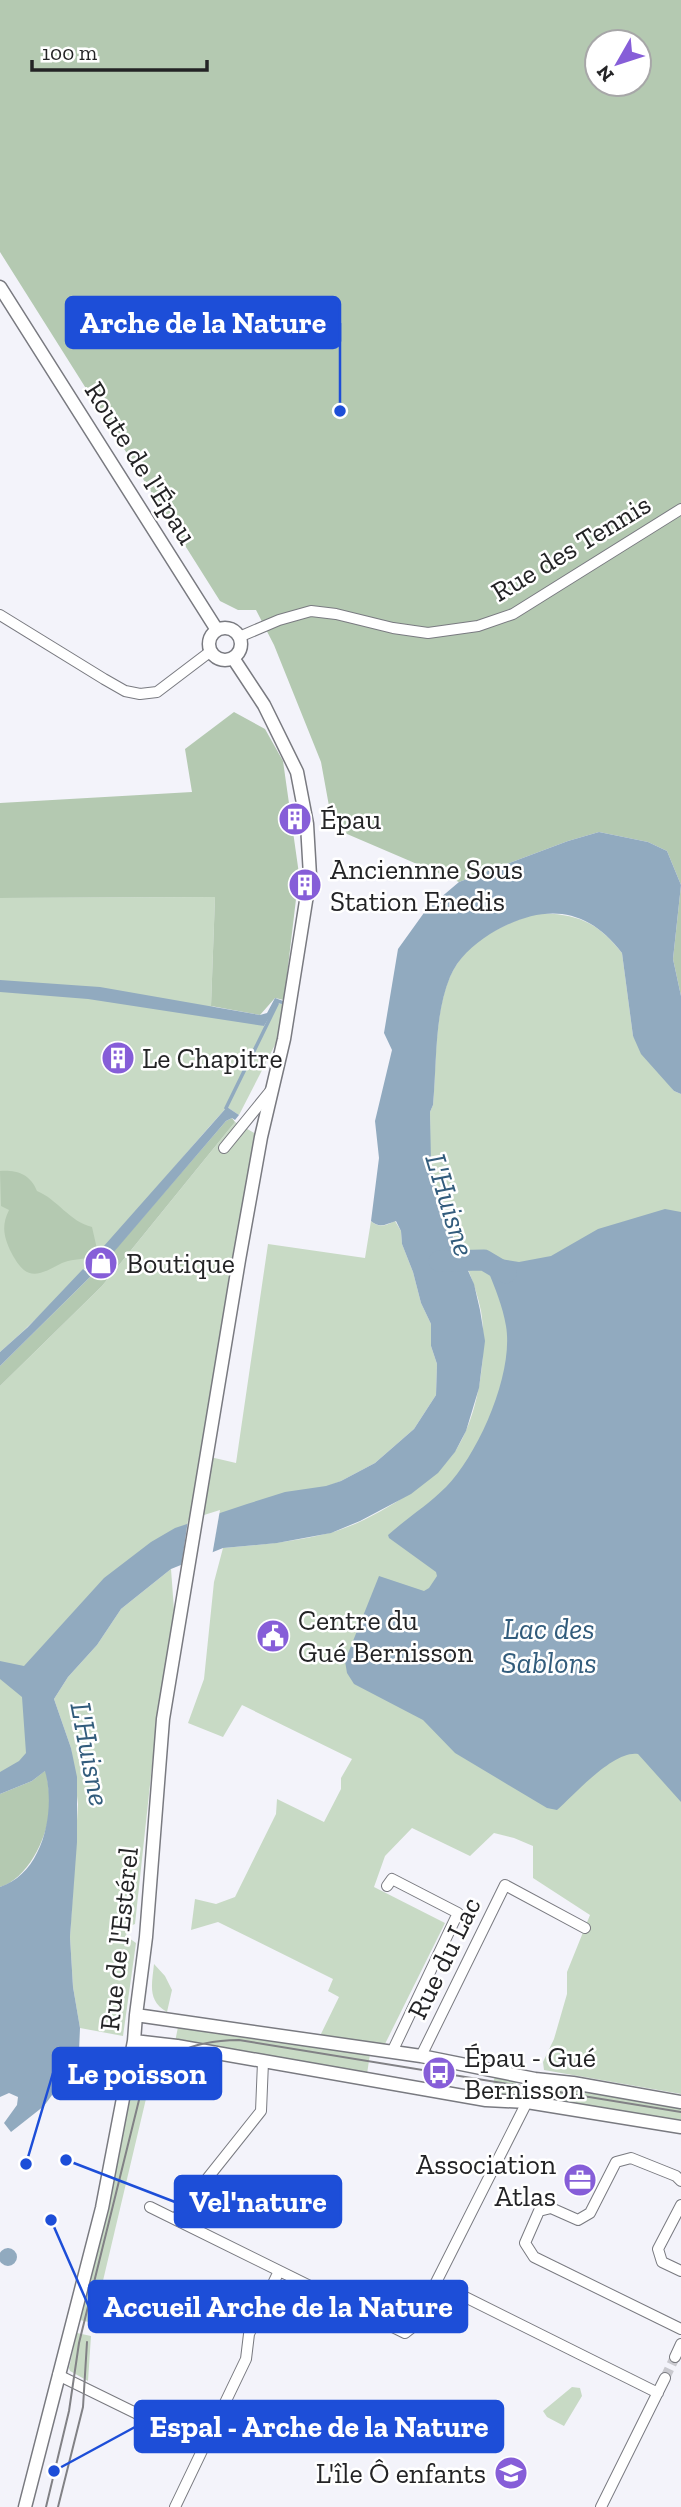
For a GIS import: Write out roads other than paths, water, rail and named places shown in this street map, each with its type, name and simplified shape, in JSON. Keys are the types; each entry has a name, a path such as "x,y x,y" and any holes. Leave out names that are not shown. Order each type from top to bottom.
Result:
{"street":[{"name":"Route de l'Épau","path":"0,287 217,630"},
{"name":"Rue des Tennis","path":"239,637 279,620 311,611 336,614 393,628 428,632 478,626 513,614 681,509"},
{"path":"0,615 125,691 140,694 157,692 211,652"},
{"path":"231,629 239,637 240,648 233,657 219,659 211,652 210,638 217,630 231,629"},
{"path":"224,1148 273,1088 285,1039 310,876 307,824 297,772 279,732 233,657"},
{"name":"Rue de l'Estérel","path":"25,2507 102,2208 134,2041 146,1937 163,1719 261,1137 273,1088"},
{"name":"Rue du Lac","path":"387,1886 392,1879 458,1913 393,2052"},
{"name":"Rue du Lac","path":"421,2056 505,1885 585,1928"},
{"path":"135,2015 421,2056 534,2079 681,2102"},
{"path":"134,2041 177,2046 486,2100 527,2102 681,2127"},
{"path":"175,2219 261,2111 263,2062"},
{"path":"150,2207 405,2333 414,2326 437,2283 527,2102 534,2079"},
{"path":"681,2181 676,2176 631,2158 616,2162 590,2213 578,2220 551,2208 539,2211 525,2243 534,2257 681,2329"},
{"path":"681,2205 658,2249 662,2262 681,2271"},
{"path":"175,2507 246,2359 249,2334 279,2271"},
{"path":"437,2283 658,2393"},
{"path":"675,2357 681,2344"},
{"path":"58,2375 205,2447"},
{"path":"601,2507 665,2378"}],"water":[{"path":"599,832 648,842 667,851 681,885 673,959 681,996 681,1094 674,1091 641,1054 633,1036 622,953 593,925 561,914 527,917 490,934 472,947 457,964 450,977 441,1008 433,1105 430,1112 431,1162 437,1201 474,1284 485,1341 479,1388 466,1431 455,1452 438,1473 411,1494 360,1521 331,1533 277,1543 223,1548 171,1569 121,1609 97,1645 68,1677 54,1699 71,1748 77,1777 77,1842 70,1937 73,1987 80,2028 79,2051 68,2073 44,2106 11,2132 4,2123 17,2105 18,2097 9,2093 0,2097 0,1887 15,1880 36,1854 43,1838 49,1803 45,1771 32,1781 0,1794 0,1772 19,1761 26,1753 22,1697 0,1679 0,1661 24,1666 104,1578 151,1542 175,1528 285,1492 341,1481 375,1463 414,1429 436,1395 437,1364 431,1346 431,1324 421,1303 396,1221 380,1225 371,1221 379,1158 375,1121 392,1050 384,1033 398,949 426,910 459,882"},
{"path":"0,980 100,987 260,1015 267,1013 275,998 286,1002 285,1005 278,1003 264,1026 88,999 0,992"},
{"path":"227,1107 239,1115 235,1120 232,1118 226,1121 107,1260 101,1255 93,1263 98,1268 95,1272 88,1264"},
{"name":"Lac des Sablons","path":"665,1209 681,1212 681,1802 638,1754 628,1755 607,1765 557,1810 547,1808 455,1753 423,1720 354,1684 347,1673 345,1661 379,1576 424,1591 437,1576 436,1572 388,1535 439,1494 458,1472 482,1434 499,1389 505,1366 506,1326 484,1260 487,1257 519,1262 551,1256 598,1229"},
{"path":"83,1269 91,1276 0,1366 0,1352 28,1327"},
{"path":"8,2248 14,2251 17,2257 14,2263 8,2266 2,2263 -1,2257 2,2251"}],"waterway":[{"path":"226,1108 277,1004"},
{"name":"L'Huisne","path":"439,1261 484,1260 506,1273"}],"tunnel":[{"path":"665,2378 675,2357"}],"tram line":[{"path":"46,2507 69,2411 79,2343 140,2096 159,2069 180,2052 206,2043 239,2040 681,2112"},
{"path":"58,2507 83,2407 87,2342"}],"place":[{"name":"Arche de la Nature","path":"340,411"},
{"name":"Épau","path":"295,819"},
{"name":"Anciennne Sous Station Enedis","path":"305,885"},
{"name":"Le Chapitre","path":"118,1058"},
{"name":"Boutique","path":"101,1263"},
{"name":"Centre du Gué Bernisson","path":"273,1636"},
{"name":"Épau - Gué Bernisson","path":"439,2073"},
{"name":"Vel'nature","path":"66,2160"},
{"name":"Le poisson","path":"26,2164"},
{"name":"Association Atlas","path":"580,2180"},
{"name":"Accueil Arche de la Nature","path":"51,2220"},
{"name":"Espal - Arche de la Nature","path":"54,2471"},
{"name":"L'île Ô enfants","path":"511,2473"}]}
